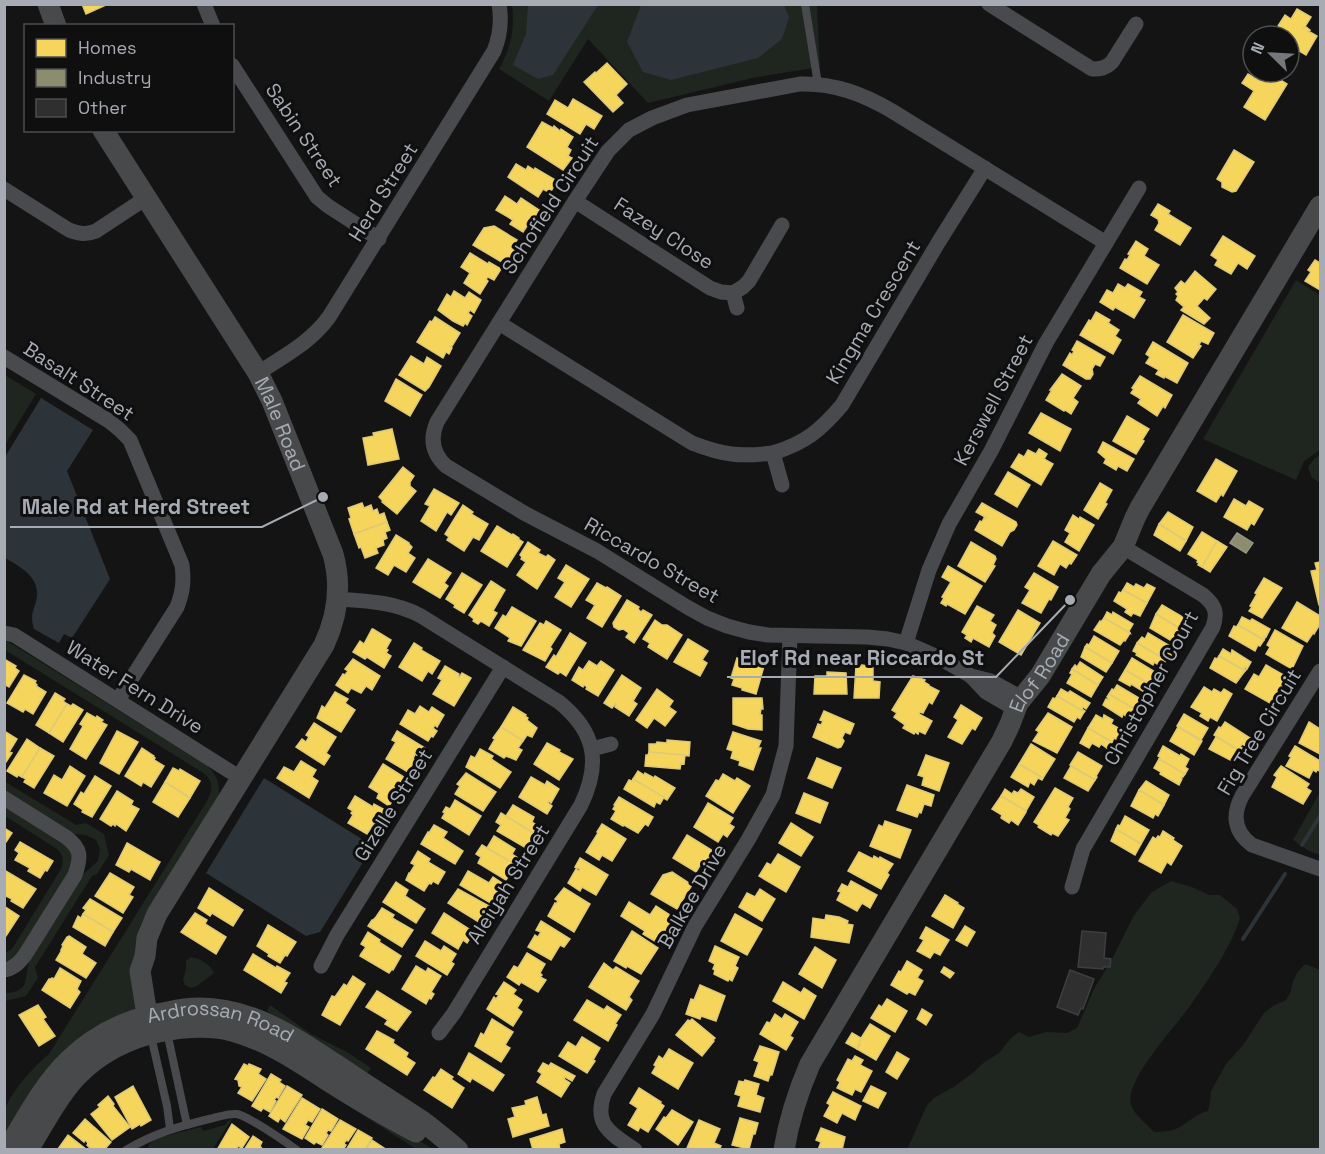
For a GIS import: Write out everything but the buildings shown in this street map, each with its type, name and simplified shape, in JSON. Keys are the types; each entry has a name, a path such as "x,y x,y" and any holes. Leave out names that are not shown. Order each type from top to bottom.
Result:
{"street":[{"path":"48,4 55,24"},
{"path":"204,4 212,24"},
{"name":"Herd Street","path":"258,373 320,330 379,239 494,51 501,26 499,4"},
{"path":"989,4 1092,69 1108,67 1137,24"},
{"name":"Sabin Street","path":"234,68 317,197 379,239"},
{"name":"Schofield Circuit","path":"435,451 432,437 437,422 608,151 629,130 652,118 687,105 783,86 818,84 855,92 874,100 1106,243"},
{"name":"Male Road","path":"104,132 258,373 272,401 333,554 337,572 338,599 333,623 324,645 157,914 147,938 145,956 152,968 156,1024"},
{"name":"Kingma Crescent","path":"499,323 692,443 714,452 750,456 793,447 826,424 842,405 985,168"},
{"name":"Kerswell Street","path":"906,643 928,570 949,524 991,451 1046,343 1139,188"},
{"path":"4,189 69,230 87,234 96,231 146,198"},
{"name":"Fazey Close","path":"575,201 710,288 733,293"},
{"name":"Elof Road","path":"784,1149 794,1104 810,1064 1002,741 1018,704 1040,676 1101,574 1124,547 1140,508 1320,206"},
{"path":"737,308 733,293 749,281 782,225"},
{"name":"Basalt Street","path":"4,357 109,422 130,440 182,565 184,579 177,607 118,700"},
{"name":"Riccardo Street","path":"435,451 441,462 455,471 509,504 597,551 707,618 727,626 768,635 888,639 906,643 938,657 971,676 986,692 1018,704"},
{"path":"772,453 782,485"},
{"name":"Christopher Court","path":"1072,887 1083,849 1214,627 1216,619 1215,609 1211,602 1124,547"},
{"name":"Aleiyah Street","path":"338,599 387,604 406,608 421,616 560,702 572,712 582,726 592,748 589,790 581,805 454,1013 439,1033"},
{"name":"Water Fern Drive","path":"4,633 14,635 242,778"},
{"name":"Balkee Drive","path":"635,1149 611,1133 604,1125 600,1115 600,1104 653,1014 695,926 773,795 786,746 790,636"},
{"name":"Gizelle Street","path":"321,966 337,935 503,667"},
{"name":"Fig Tree Circuit","path":"1320,671 1242,796 1236,812 1239,829 1245,840 1252,845 1320,869"},
{"path":"592,748 611,744"},
{"path":"4,798 84,850 75,875 25,955 7,974"},
{"name":"Ardrossan Road","path":"28,1149 61,1096 76,1077 111,1050 184,1009 221,1010 241,1014 281,1030 423,1122 457,1149"},
{"name":"Ardrossan Road","path":"7,1149 44,1090 69,1060 101,1035 124,1024 156,1024"}],"lane":[{"path":"805,4 818,84"},
{"path":"156,1024 178,1087 187,1125"},
{"path":"156,1024 170,1129"},
{"path":"164,1091 178,1087"},
{"path":"126,1149 139,1146 154,1134 236,1114 247,1118 297,1149"}],"shaded area":[{"path":"512,5 817,5 820,67 757,77 648,103 588,39 549,101 499,69 511,38"},
{"path":"528,5 598,5 553,75 538,79 513,65 526,34"},
{"path":"641,5 784,5 789,17 782,39 758,58 671,80 643,72 627,42"},
{"path":"1296,280 1320,295 1320,450 1304,461 1296,480 1203,439"},
{"path":"5,375 36,394 5,445"},
{"path":"41,398 93,430 67,471 110,579 72,638 64,634 59,643 34,629 32,615 37,596 35,583 27,572 5,558 5,457"},
{"path":"1320,455 1320,483 1312,478 1308,467"},
{"path":"5,641 206,765 216,777 219,791 216,801 140,927 135,956 138,1004 5,1140 4,1114 11,1097 30,1072 49,1054 207,801 211,787 210,780 205,774 5,650"},
{"path":"264,778 373,846 320,932 306,936 206,873"},
{"path":"4,781 76,825 86,823 104,834 109,855 97,874 92,876 35,967 38,978 26,996 5,1001 5,993 14,992 23,987 30,960 82,875 98,861 100,849 96,840 86,835 74,834 5,792"},
{"path":"1320,792 1320,855 1309,851 1293,840"},
{"path":"4,806 63,842 73,854 70,871 15,958 5,963 5,953 12,949 61,869 63,860 57,849 5,816"},
{"path":"1171,881 1209,895 1220,895 1237,909 1240,918 1231,941 1211,975 1135,1082 1131,1094 1132,1108 1154,1132 1178,1128 1208,1111 1211,1091 1226,1064 1243,1045 1264,1013 1286,1000 1297,973 1305,964 1320,970 1320,1149 907,1150 927,1105 999,1053 1019,1032 1029,1037 1046,1032 1067,1033 1077,1028 1095,987 1134,915 1152,892"},
{"path":"191,957 205,962 214,973 191,988 185,985 183,979 186,961"},
{"path":"270,1005 311,1034 347,1052 371,1068 366,1075 267,1011"},
{"path":"337,1096 433,1149 416,1149 336,1098"},
{"path":"232,1119 213,1149 148,1150 149,1144 157,1138 201,1127 203,1131 225,1125"}],"waterway":[{"path":"1302,845 1320,816"},
{"path":"1243,939 1285,874"}],"place":[{"name":"Male Rd at Herd Street","path":"323,497"},
{"name":"Elof Rd near Riccardo St","path":"1070,600"}]}
